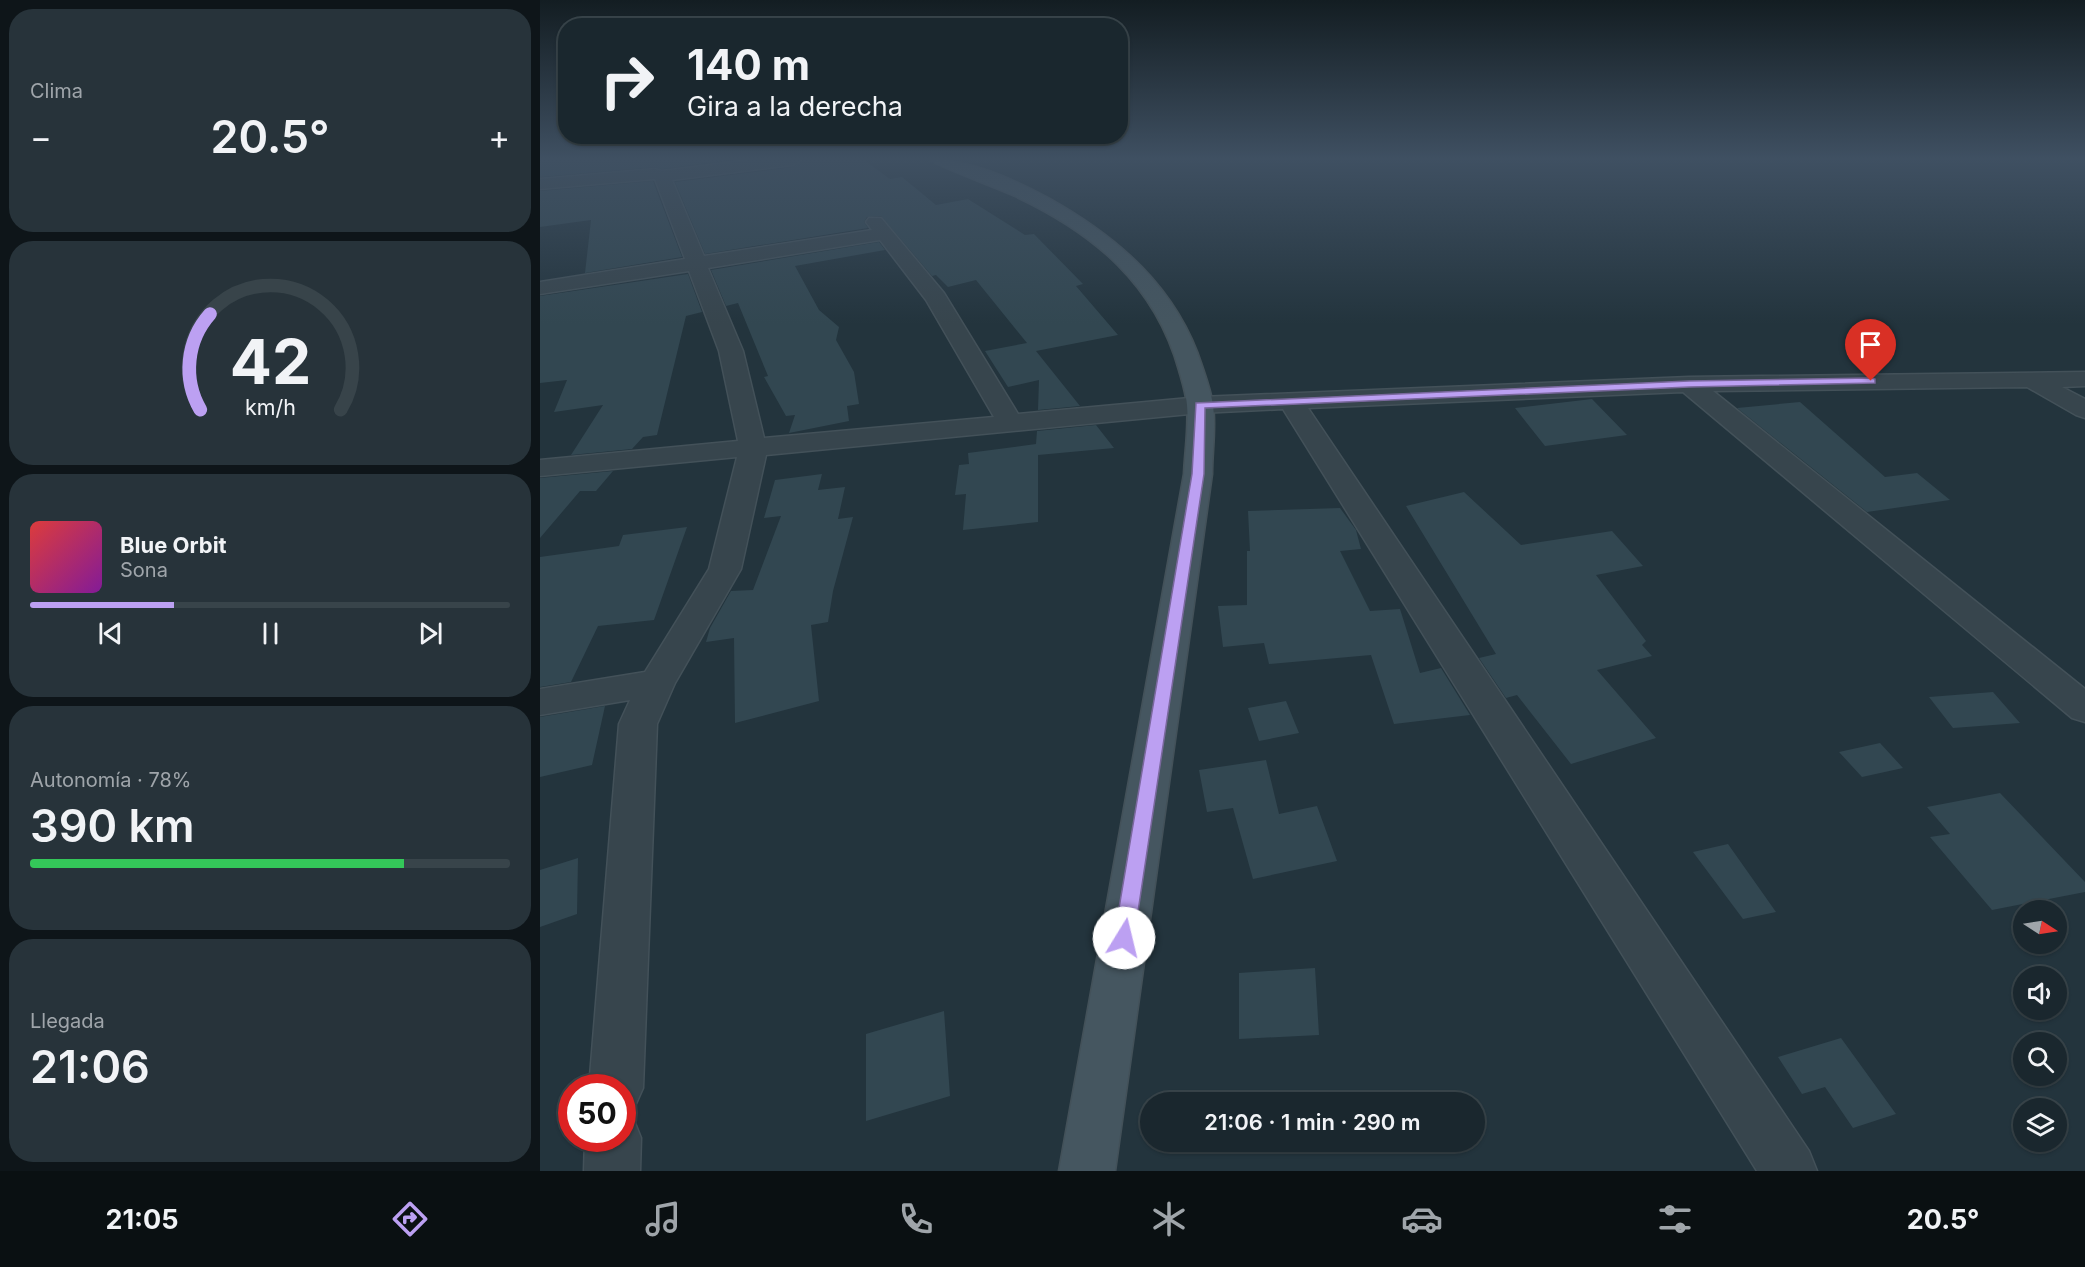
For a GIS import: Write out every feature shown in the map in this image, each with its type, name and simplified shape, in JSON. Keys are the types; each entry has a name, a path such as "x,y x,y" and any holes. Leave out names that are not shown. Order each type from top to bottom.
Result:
{"main road":[{"path":"1060,215 1097,238 1136,270 1163,304 1183,342 1200,405 1198,474 1087,1171"}],"street":[{"path":"617,1074 638,724 657,683 725,568 753,449 731,351 677,215"},
{"path":"540,288 697,264 880,228 936,298 1011,424"},
{"path":"2030,379 2085,410"},
{"path":"540,468 1200,405 1689,384 2085,379"},
{"path":"1689,384 2085,709"},
{"path":"1291,401 1789,1171"},
{"path":"540,702 657,683"},
{"path":"612,1171 613,1152"}],"building":[{"path":"540,215 666,215 682,257 585,273 591,220 540,227"},
{"path":"689,215 993,215 1025,235 1034,234 1083,284 1076,286 1118,335 1036,351 1080,406 1038,410 1039,380 1008,387 985,351 1027,343 976,280 948,287 936,275 932,276 881,216 867,217 864,222 868,228 705,254"},
{"path":"879,242 885,250 795,266 819,310 839,327 836,340 854,372 859,404 847,406 849,421 789,433 795,415 786,416 764,377 768,376 738,303 726,306 711,270"},
{"path":"688,274 702,312 686,316 657,435 643,437 632,449 571,455 603,405 554,412 567,380 540,383 540,296"},
{"path":"1592,399 1627,435 1545,446 1515,408"},
{"path":"1800,402 1885,477 1917,473 1950,500 1867,512 1737,408"},
{"path":"1096,425 1114,448 1038,455 1038,522 963,530 966,494 955,495 959,465 969,464 968,453 1036,444 1037,431"},
{"path":"613,471 596,491 580,491 540,538 540,478"},
{"path":"822,474 818,490 845,487 838,519 853,517 833,591 828,622 811,625 819,701 735,723 734,638 706,642 710,628 731,591 753,590 781,516 764,518 775,480"},
{"path":"1464,492 1521,545 1612,531 1643,566 1596,575 1646,641 1642,645 1652,656 1597,670 1656,738 1571,764 1517,695 1506,698 1479,658 1496,654 1406,506"},
{"path":"1340,508 1356,530 1361,549 1340,551 1370,611 1400,609 1420,673 1441,668 1470,715 1394,724 1371,655 1269,664 1264,643 1223,647 1218,606 1247,605 1247,551 1250,551 1248,511"},
{"path":"687,527 654,620 598,626 571,682 540,687 540,557 619,546 623,535"},
{"path":"1993,692 2020,723 1953,728 1929,697"},
{"path":"1286,701 1299,733 1259,741 1248,708"},
{"path":"605,706 592,765 540,777 540,717"},
{"path":"1880,743 1903,768 1862,777 1839,752"},
{"path":"1266,760 1279,814 1317,806 1337,861 1253,879 1233,808 1207,812 1199,770"},
{"path":"2000,793 2085,882 2085,892 2044,900 2013,900 2013,906 1992,910 1930,837 1950,834 1927,807"},
{"path":"1728,844 1776,912 1743,919 1693,852"},
{"path":"578,858 577,914 540,927 540,870"},
{"path":"1315,968 1319,1035 1239,1039 1239,973"},
{"path":"944,1011 950,1096 866,1121 866,1034"},
{"path":"1841,1038 1896,1114 1853,1128 1825,1087 1802,1094 1778,1057"}],"route":[{"path":"1124,938 1198,474 1200,405 1689,384 1871,381"}]}
